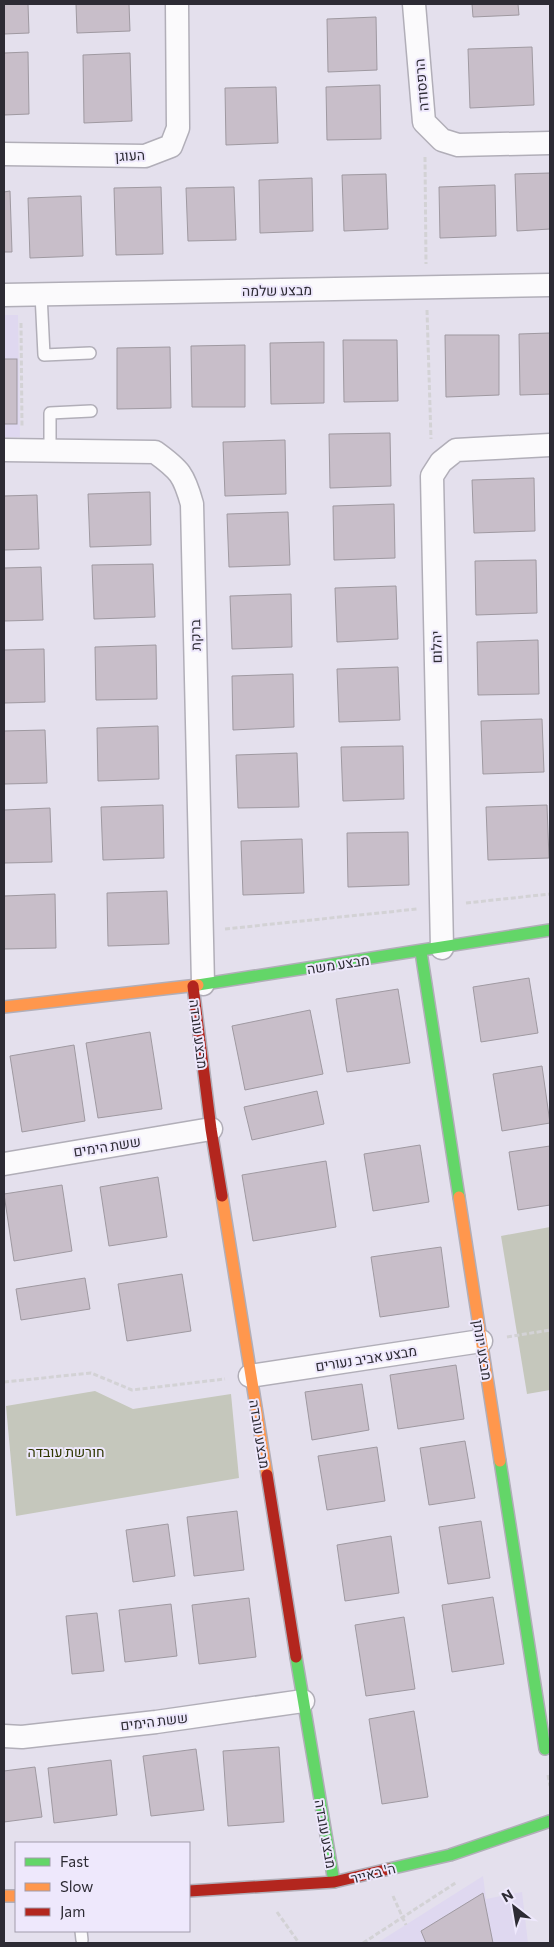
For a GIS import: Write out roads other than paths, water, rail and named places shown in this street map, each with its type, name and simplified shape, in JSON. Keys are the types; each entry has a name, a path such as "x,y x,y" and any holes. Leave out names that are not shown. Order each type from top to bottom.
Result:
{"street":[{"name":"העוגן","path":"4,154 145,156 171,146 178,128 177,4"},
{"name":"הרפסודה","path":"414,4 424,122 442,140 458,145 550,143"},
{"name":"מבצע שלמה","path":"22,294 550,285"},
{"name":"יהלום","path":"431,950 442,906 432,476 440,462 456,450 550,445"},
{"name":"ברקת","path":"13,450 155,452 173,465 186,481 192,504 202,932 198,985"},
{"name":"מבצע משה","path":"4,1007 198,985 550,930"},
{"name":"מבצע יונתן","path":"431,950 481,1341 545,1749"},
{"name":"מבצע עובדה","path":"198,985 211,1129 334,1882"},
{"name":"מבצע משה","path":"32,1016 124,992"},
{"name":"ששת הימים","path":"4,1164 211,1129"},
{"name":"מבצע אביב נעורים","path":"250,1376 481,1341"},
{"name":"ששת הימים","path":"4,1736 22,1737 136,1724 303,1701"},
{"name":"ה' באייר","path":"190,1891 334,1882 450,1855 550,1821"}],"lane":[{"path":"22,294 44,355 90,353"},
{"path":"50,451 50,412 91,411"}],"park label":[{"name":"חורשת עובדה","path":"66,1451"}]}
